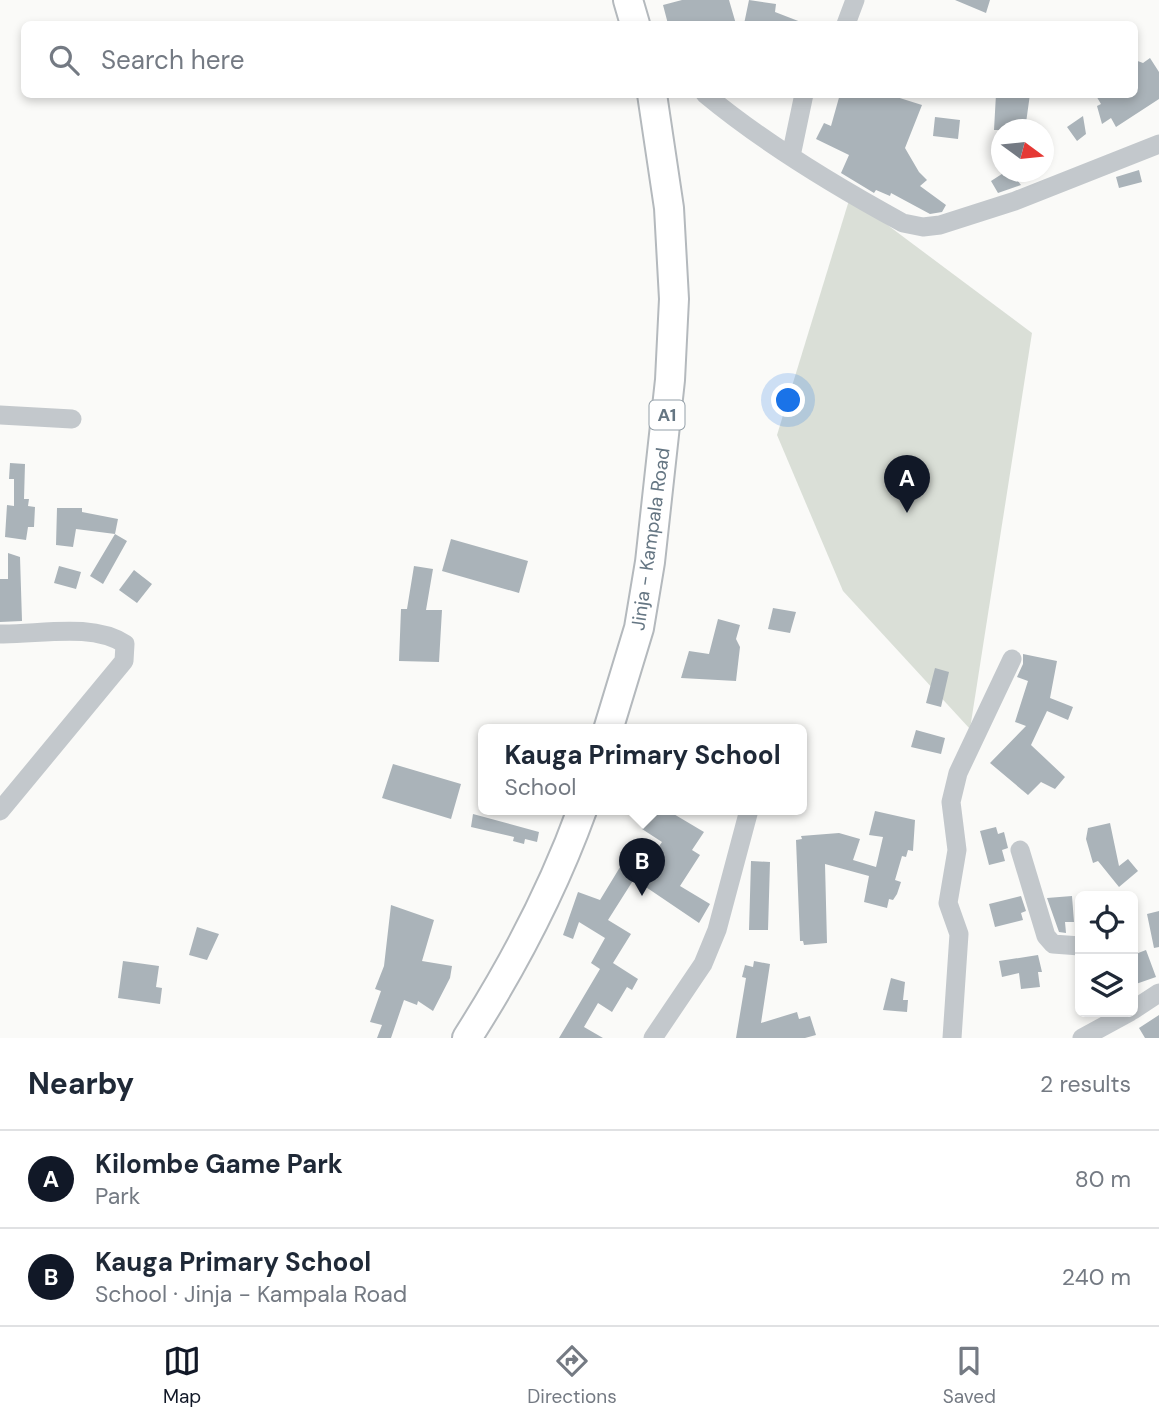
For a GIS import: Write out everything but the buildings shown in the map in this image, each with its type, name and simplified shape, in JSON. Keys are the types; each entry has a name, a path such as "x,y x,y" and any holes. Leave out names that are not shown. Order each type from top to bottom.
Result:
{"highway":[{"path":"628,0 634,21"},
{"name":"Jinja - Kampala Road","path":"610,724 639,628 654,534 670,380 674,299 669,208 653,98"},
{"path":"467,1038 503,982 542,905 581,815"}],"street":[{"path":"847,21 855,0"},
{"path":"710,98 739,123 791,156 903,223 923,228 1015,201 1159,145"},
{"path":"791,156 803,98"},
{"path":"0,415 72,419"},
{"path":"0,634 89,633 117,639 125,644 126,651 124,661 0,811"},
{"path":"952,1038 959,934 948,903 957,850 951,802 958,773 1012,659"},
{"path":"653,1038 703,964 716,930 748,815"},
{"path":"1020,850 1046,936 1053,944 1075,946"},
{"path":"1138,1006 1159,993"},
{"path":"1082,1038 1099,1020"}],"shaded area":[{"path":"850,197 1032,333 970,729 843,591 777,435"}],"place":[{"name":"Kilombe Game Park","path":"907,513"},
{"name":"Kauga Primary School","path":"642,896"}]}
